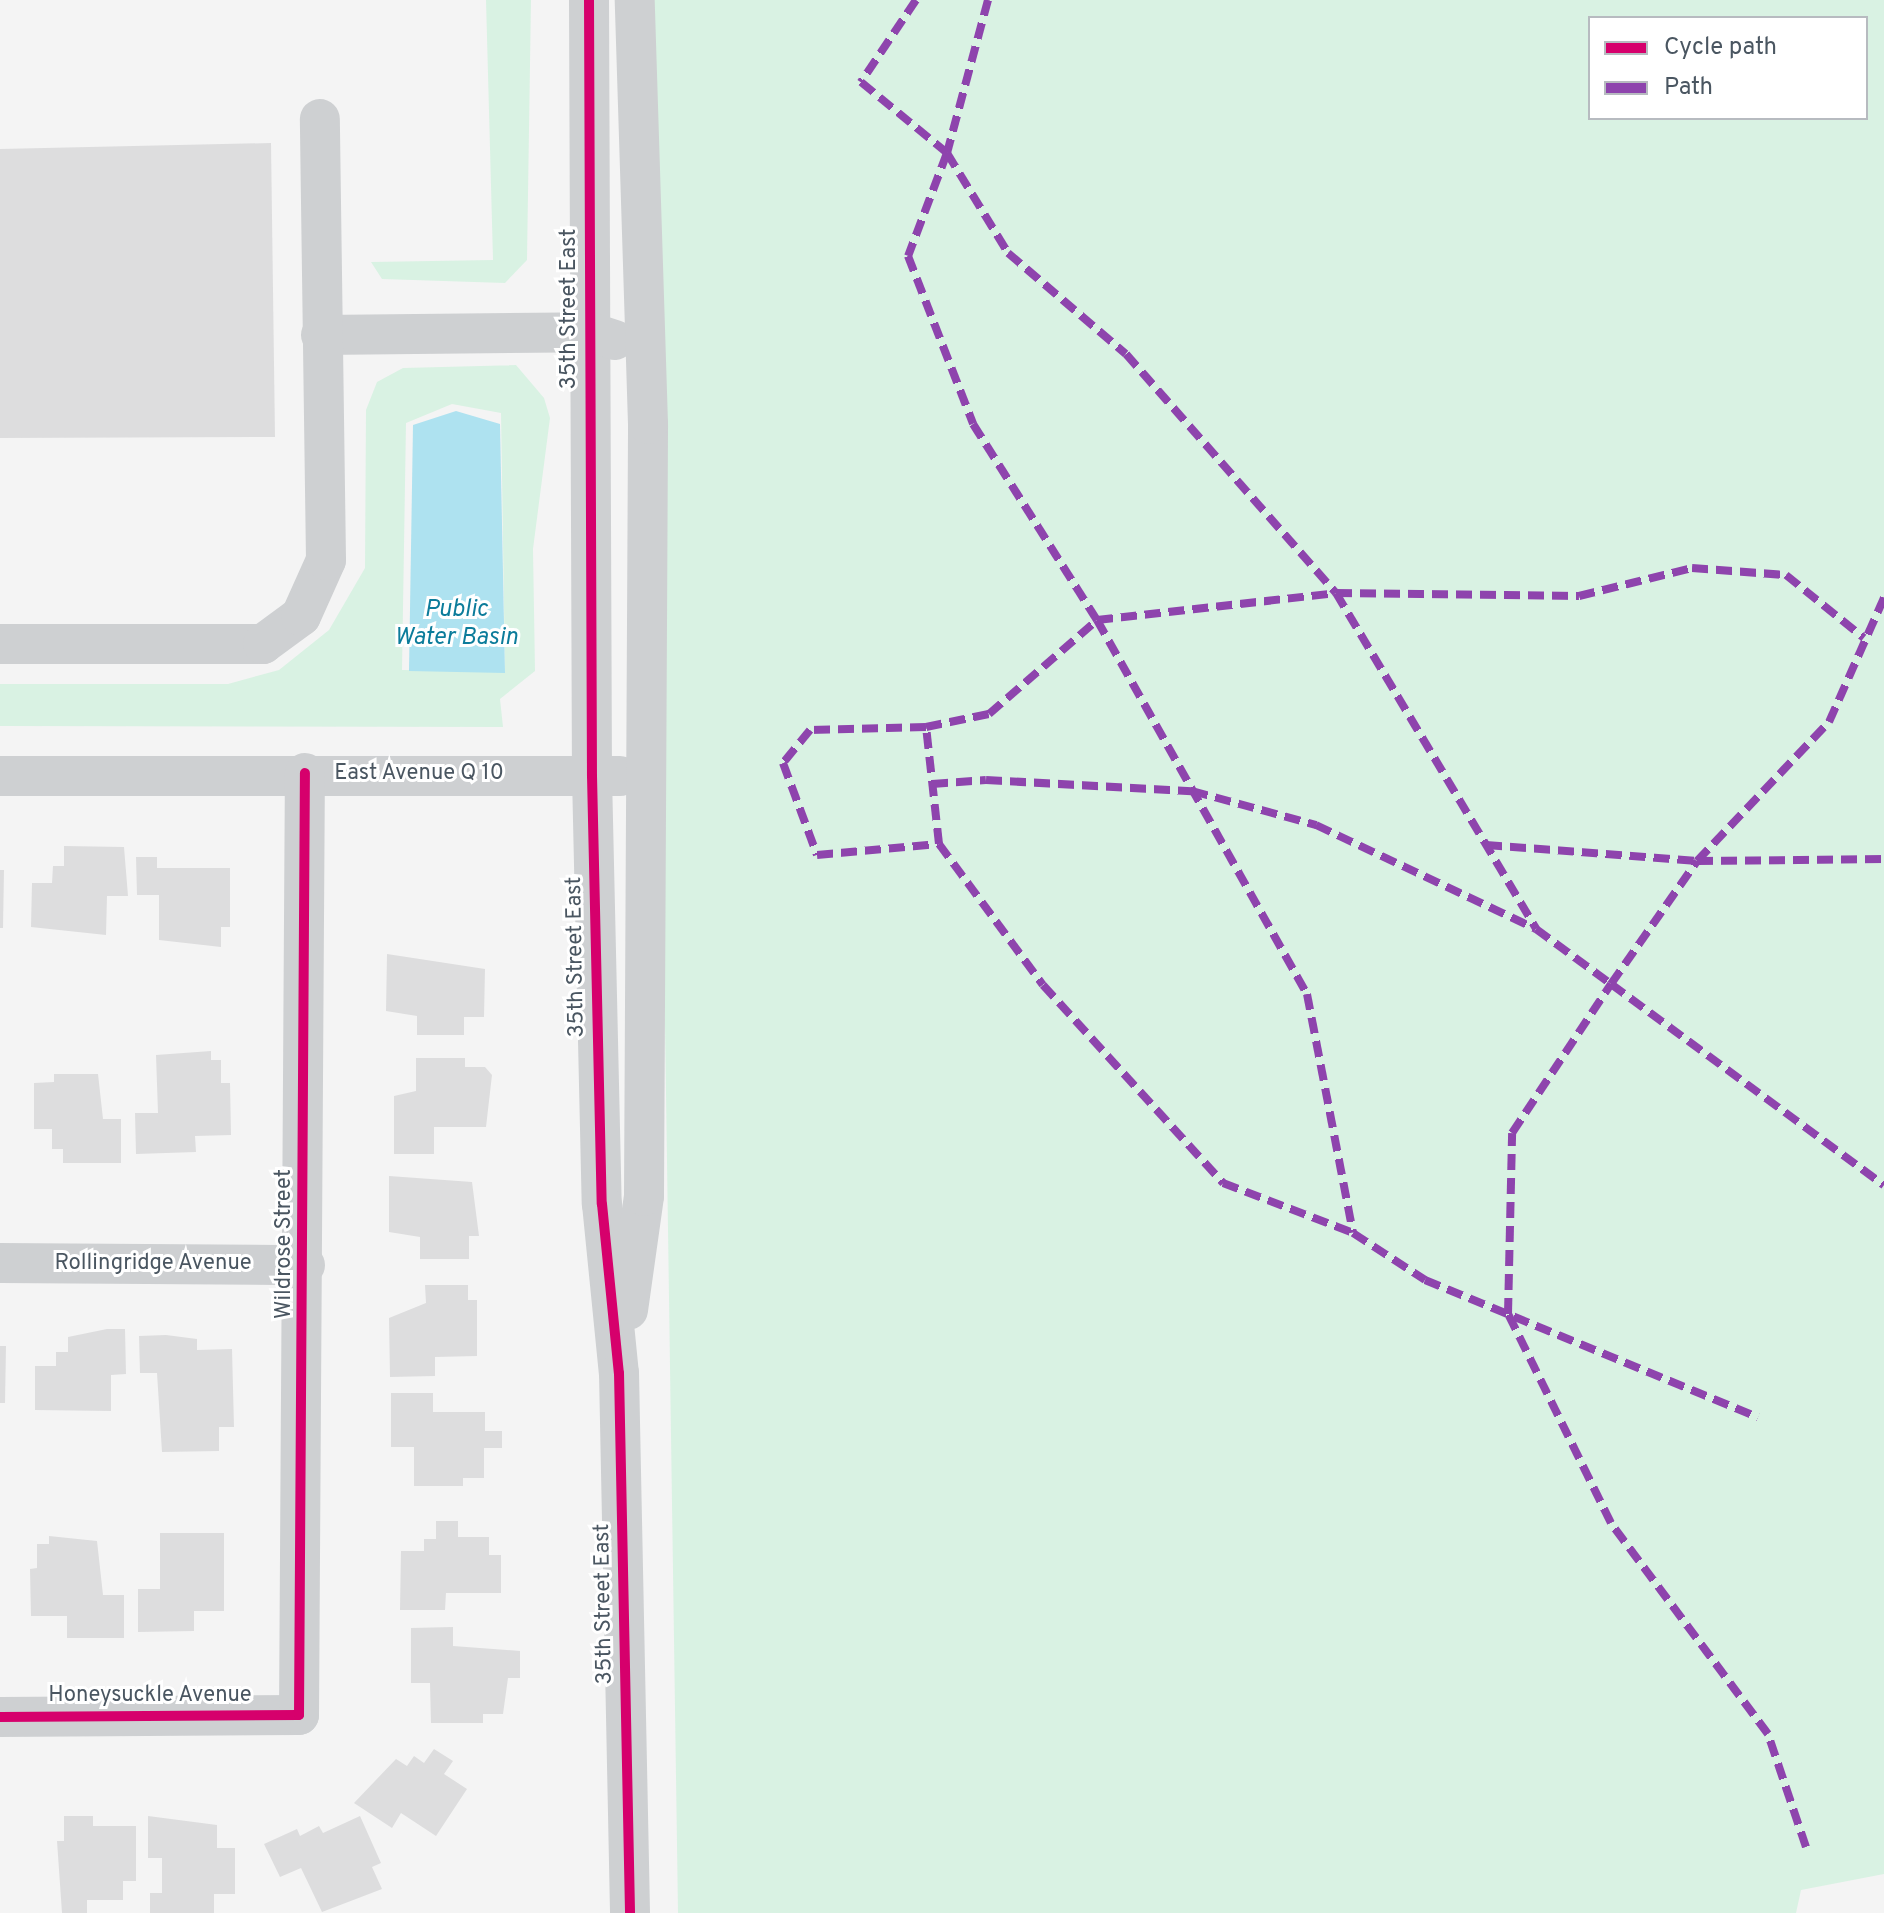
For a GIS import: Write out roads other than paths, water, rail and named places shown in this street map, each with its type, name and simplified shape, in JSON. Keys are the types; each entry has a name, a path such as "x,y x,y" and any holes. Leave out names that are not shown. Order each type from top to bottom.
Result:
{"street":[{"name":"35th Street East","path":"589,0 592,776 602,1204 619,1373 630,1913"},
{"name":"35th Street East","path":"619,1373 644,1196 647,630 635,0"},
{"path":"0,644 263,644 301,616 326,560 320,119"},
{"path":"321,335 590,332 613,338 622,353 628,593 647,630"},
{"name":"East Avenue Q 10","path":"0,776 305,773 646,776"},
{"name":"Wildrose Street","path":"299,1715 305,1265 305,773"},
{"name":"Rollingridge Avenue","path":"0,1263 305,1265"},
{"name":"Honeysuckle Avenue","path":"0,1717 299,1715"}],"water":[{"name":"Public Water Basin","path":"456,411 500,424 505,673 409,671 413,425"}]}
